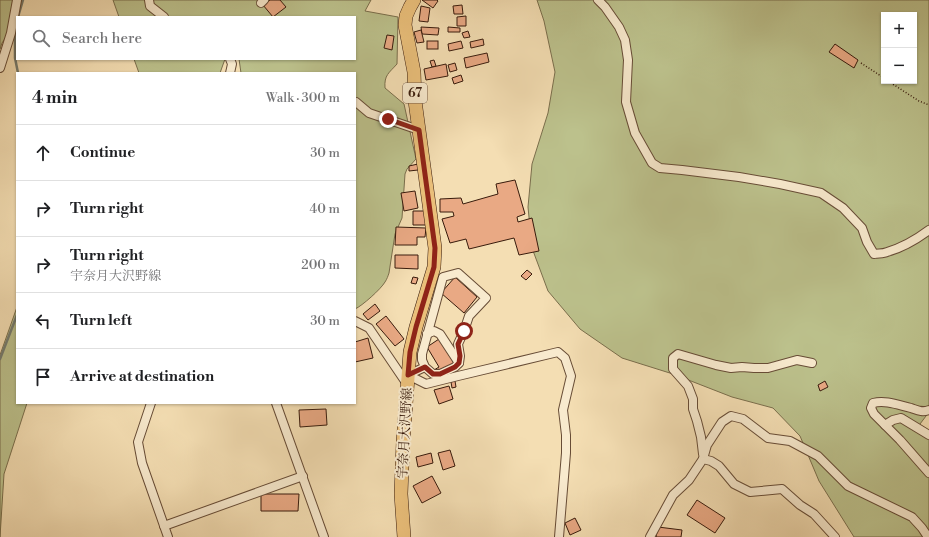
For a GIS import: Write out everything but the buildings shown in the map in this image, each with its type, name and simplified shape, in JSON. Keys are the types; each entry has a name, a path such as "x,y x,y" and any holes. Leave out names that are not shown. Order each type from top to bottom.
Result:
{"main road":[{"name":"宇奈月大沢野線","path":"404,537 401,494 408,379 412,345 434,267 435,248 415,102 414,72 405,25 406,16 414,0"}],"street":[{"path":"0,68 11,33 17,0"},
{"path":"149,0 150,6 163,16"},
{"path":"598,0 605,7 619,27 625,40 628,60 626,102 635,133 652,163 660,168 739,177 821,193 843,208 862,228 867,242 874,254 885,253 900,247 929,230"},
{"path":"230,60 232,64 230,72"},
{"path":"356,102 369,113 419,130"},
{"path":"458,273 486,298 469,316 458,344 460,356 459,363 455,367 440,374 433,374 425,367 422,360 427,334 443,277 458,273"},
{"path":"356,322 369,328 408,379 426,384 558,352 565,358 572,376 563,410 566,435 566,453 559,537"},
{"path":"427,334 434,331 440,334 459,363"},
{"path":"703,459 697,421 693,409 693,399 688,386 673,369 673,358 678,354 730,368 768,368 797,360 812,363"},
{"path":"408,379 425,367"},
{"path":"929,410 924,412 881,401 873,403 871,408 874,414 900,440 929,473"},
{"path":"151,404 138,442 142,463 168,537"},
{"path":"276,404 324,537"},
{"path":"650,537 673,494 689,480 703,459 707,446 722,422 731,416 743,419 768,438 790,441 818,456 848,486 912,517 928,537"},
{"path":"885,425 893,420 901,418 929,435"},
{"path":"703,459 711,461 719,466 734,484 750,492 782,489 800,505 814,514 835,537"},
{"path":"164,526 303,476"}],"path":[{"path":"861,63 881,76"},
{"path":"893,84 919,101 929,105"}],"green space":[{"path":"0,0 22,0 14,25 2,43 0,49"},
{"path":"113,0 371,0 365,11 398,17 397,64 386,77 385,88 404,104 416,159 407,169 405,174 402,218 395,234 389,273 383,285 376,293 356,308 356,72 241,72 239,60 356,60 356,16 119,16"},
{"path":"537,0 929,0 929,412 917,428 929,439 929,537 854,537 819,481 800,436 773,408 732,397 673,374 622,358 580,329 548,291 532,248 528,207 532,164 548,113 555,72 544,21"},
{"path":"134,60 225,60 220,72 139,72"},
{"path":"16,310 16,404 27,404 4,474 0,537 0,355"}],"waterway":[{"path":"18,16 23,0"},
{"path":"15,30 15,58 18,72"},
{"path":"0,359 16,318"}],"route":[{"path":"388,119 419,130 435,248 434,267 416,327 410,352 408,375 425,367 433,374 440,374 455,367 459,363 460,356 458,344 464,331"}]}
